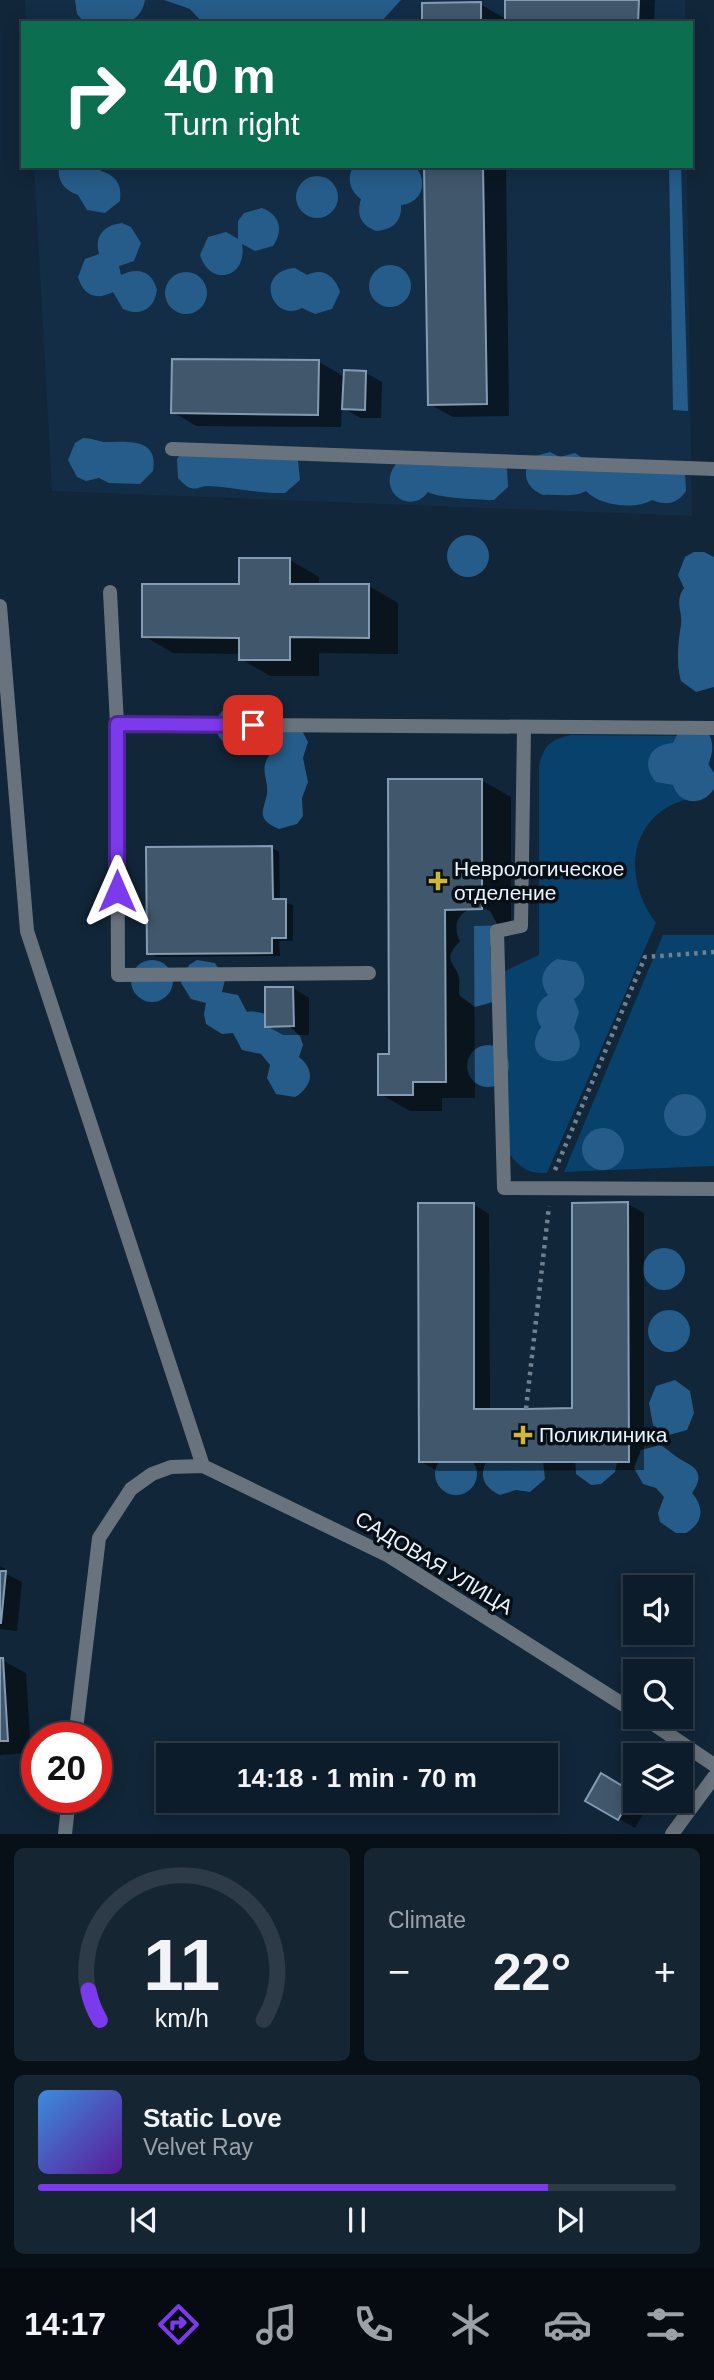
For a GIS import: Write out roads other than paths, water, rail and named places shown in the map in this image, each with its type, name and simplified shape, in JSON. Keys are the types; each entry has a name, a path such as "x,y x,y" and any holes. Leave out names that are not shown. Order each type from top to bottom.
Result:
{"street":[{"path":"172,449 714,469"},
{"path":"110,592 117,724 118,975 369,973"},
{"path":"0,606 27,931 203,1466 171,1467 152,1474 131,1489 99,1538 77,1722"},
{"path":"117,724 714,728"},
{"path":"524,728 522,926 497,931 504,1188 714,1189"},
{"name":"САДОВАЯ УЛИЦА","path":"203,1466 389,1556 623,1704"},
{"path":"661,1729 714,1765"},
{"path":"673,1834 714,1777"},
{"path":"65,1834 67,1813"}],"place":[{"name":"Неврологическое отделение","path":"438,881"},
{"name":"Поликлиника","path":"523,1435"}]}
